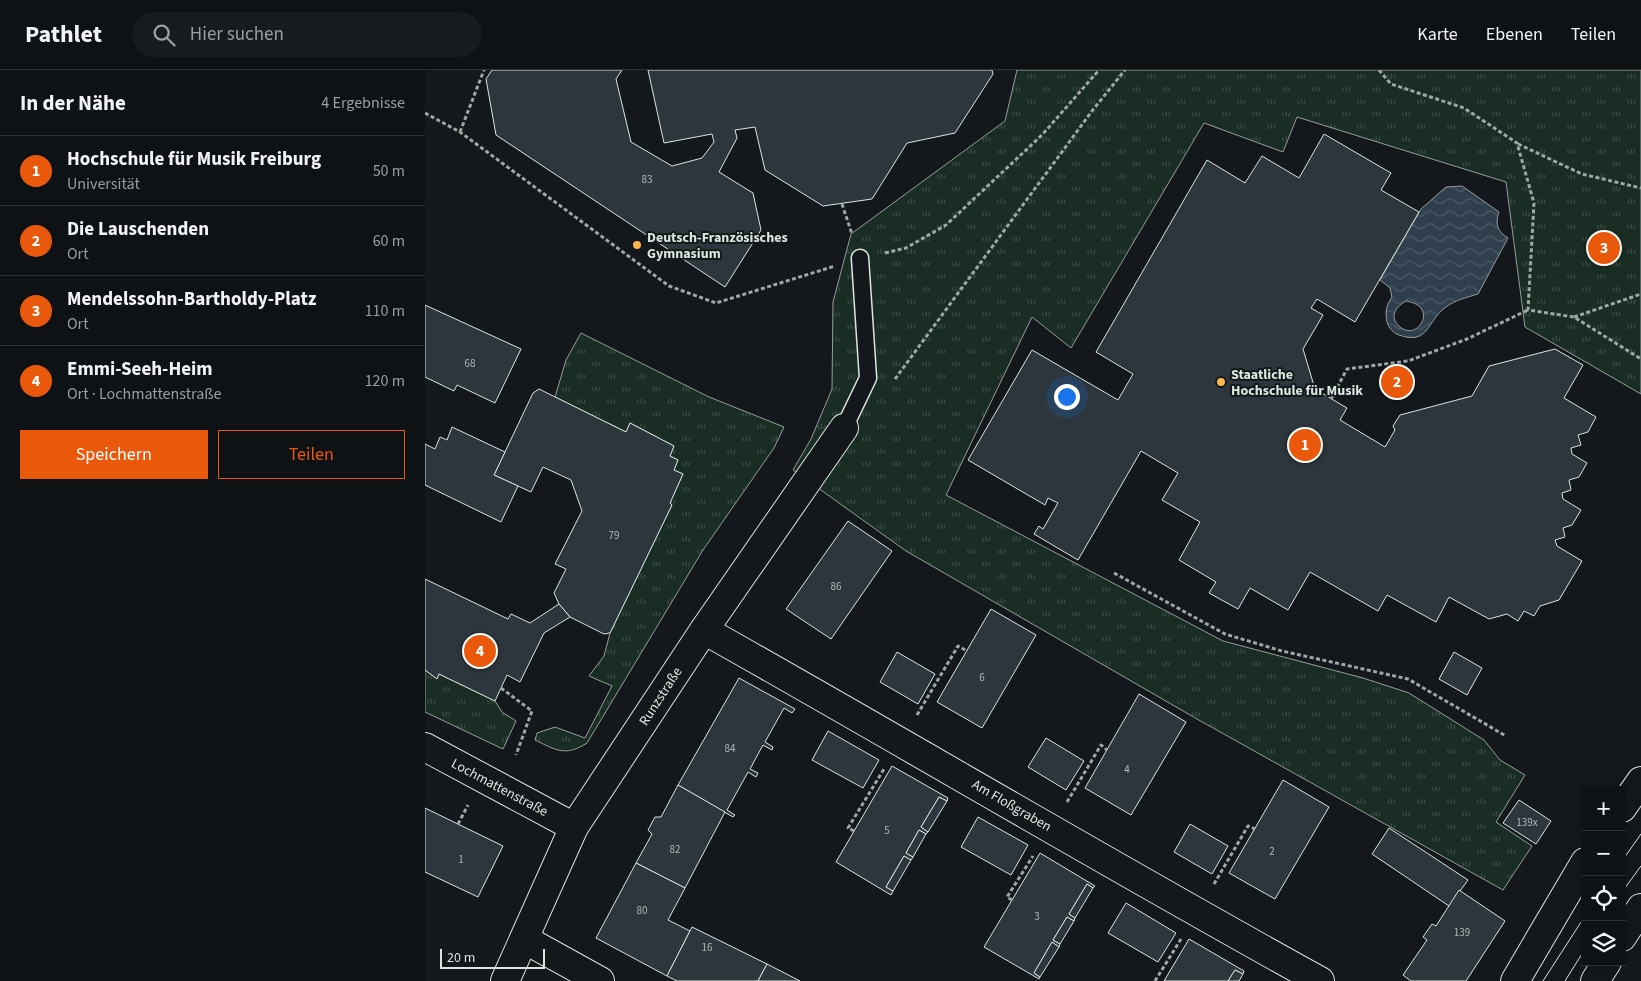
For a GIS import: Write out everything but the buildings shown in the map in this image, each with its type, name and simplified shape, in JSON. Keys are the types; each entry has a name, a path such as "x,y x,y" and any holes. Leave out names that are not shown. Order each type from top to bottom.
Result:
{"street":[{"name":"Runzstraße","path":"505,981 574,827 704,630 843,428"},
{"name":"Am Floßgraben","path":"704,630 926,755 1197,913 1320,981"},
{"name":"Lochmattenstraße","path":"425,747 574,827"},
{"path":"1626,802 1641,781"},
{"path":"1515,981 1581,869"},
{"path":"524,939 600,981"},
{"path":"1595,981 1604,966"}],"lane":[{"path":"843,428 868,378 860,258"}],"path":[{"path":"460,132 484,70"},
{"path":"425,113 460,132 669,286 716,304 860,258 906,248 946,225 1042,135 1099,70"},
{"path":"894,380 1092,111 1125,70"},
{"path":"1379,70 1391,84 1464,108 1517,143 1582,174 1641,188"},
{"path":"1517,143 1534,203 1527,310"},
{"path":"1574,317 1641,294"},
{"path":"1331,399 1347,369 1408,361 1467,339 1527,310 1574,317 1641,359"},
{"path":"1115,573 1225,634 1282,651 1408,679 1506,736"},
{"path":"501,688 532,711 516,755"}],"green space":[{"path":"1017,70 1641,70 1641,394 1525,327 1506,182 1297,117 1283,152 1204,123 1071,348 1032,317 946,495 1223,641 1363,678 1409,693 1484,740 1500,760 1525,775 1496,822 1532,846 1503,890 1197,719 906,551 793,470 811,439 832,389 833,302 851,234 1005,121"},
{"path":"581,333 709,397 784,427 774,448 703,550 587,743 573,750 561,751 535,740 537,733 555,727 585,738 612,686 589,676 604,656 610,633 672,505 670,503 683,474 674,470 678,460 670,456 674,446 630,423 626,432 555,397 566,360"},
{"path":"425,670 437,678 439,674 495,701 502,712 516,721 503,749 425,712"}],"water":[{"path":"1462,186 1499,212 1498,227 1501,233 1508,238 1478,294 1446,307 1422,334 1416,337 1399,335 1391,330 1387,322 1388,303 1392,297 1390,288 1380,280 1421,209 1446,187","holes":["1406,301 1416,304 1422,310 1424,316 1422,322 1418,328 1405,330 1395,322 1395,312"]}],"tram line":[{"path":"1626,855 1641,834"},
{"path":"1626,887 1641,866"},
{"path":"1543,981 1582,921"},
{"path":"1565,981 1581,955"}],"place":[{"name":"Deutsch-Französisches Gymnasium","path":"637,245"},
{"name":"Mendelssohn-Bartholdy-Platz","path":"1604,248"},
{"name":"Staatliche Hochschule für Musik","path":"1221,382"},
{"name":"Die Lauschenden","path":"1397,382"},
{"name":"Hochschule für Musik Freiburg","path":"1305,445"},
{"name":"Emmi-Seeh-Heim","path":"480,651"}]}
